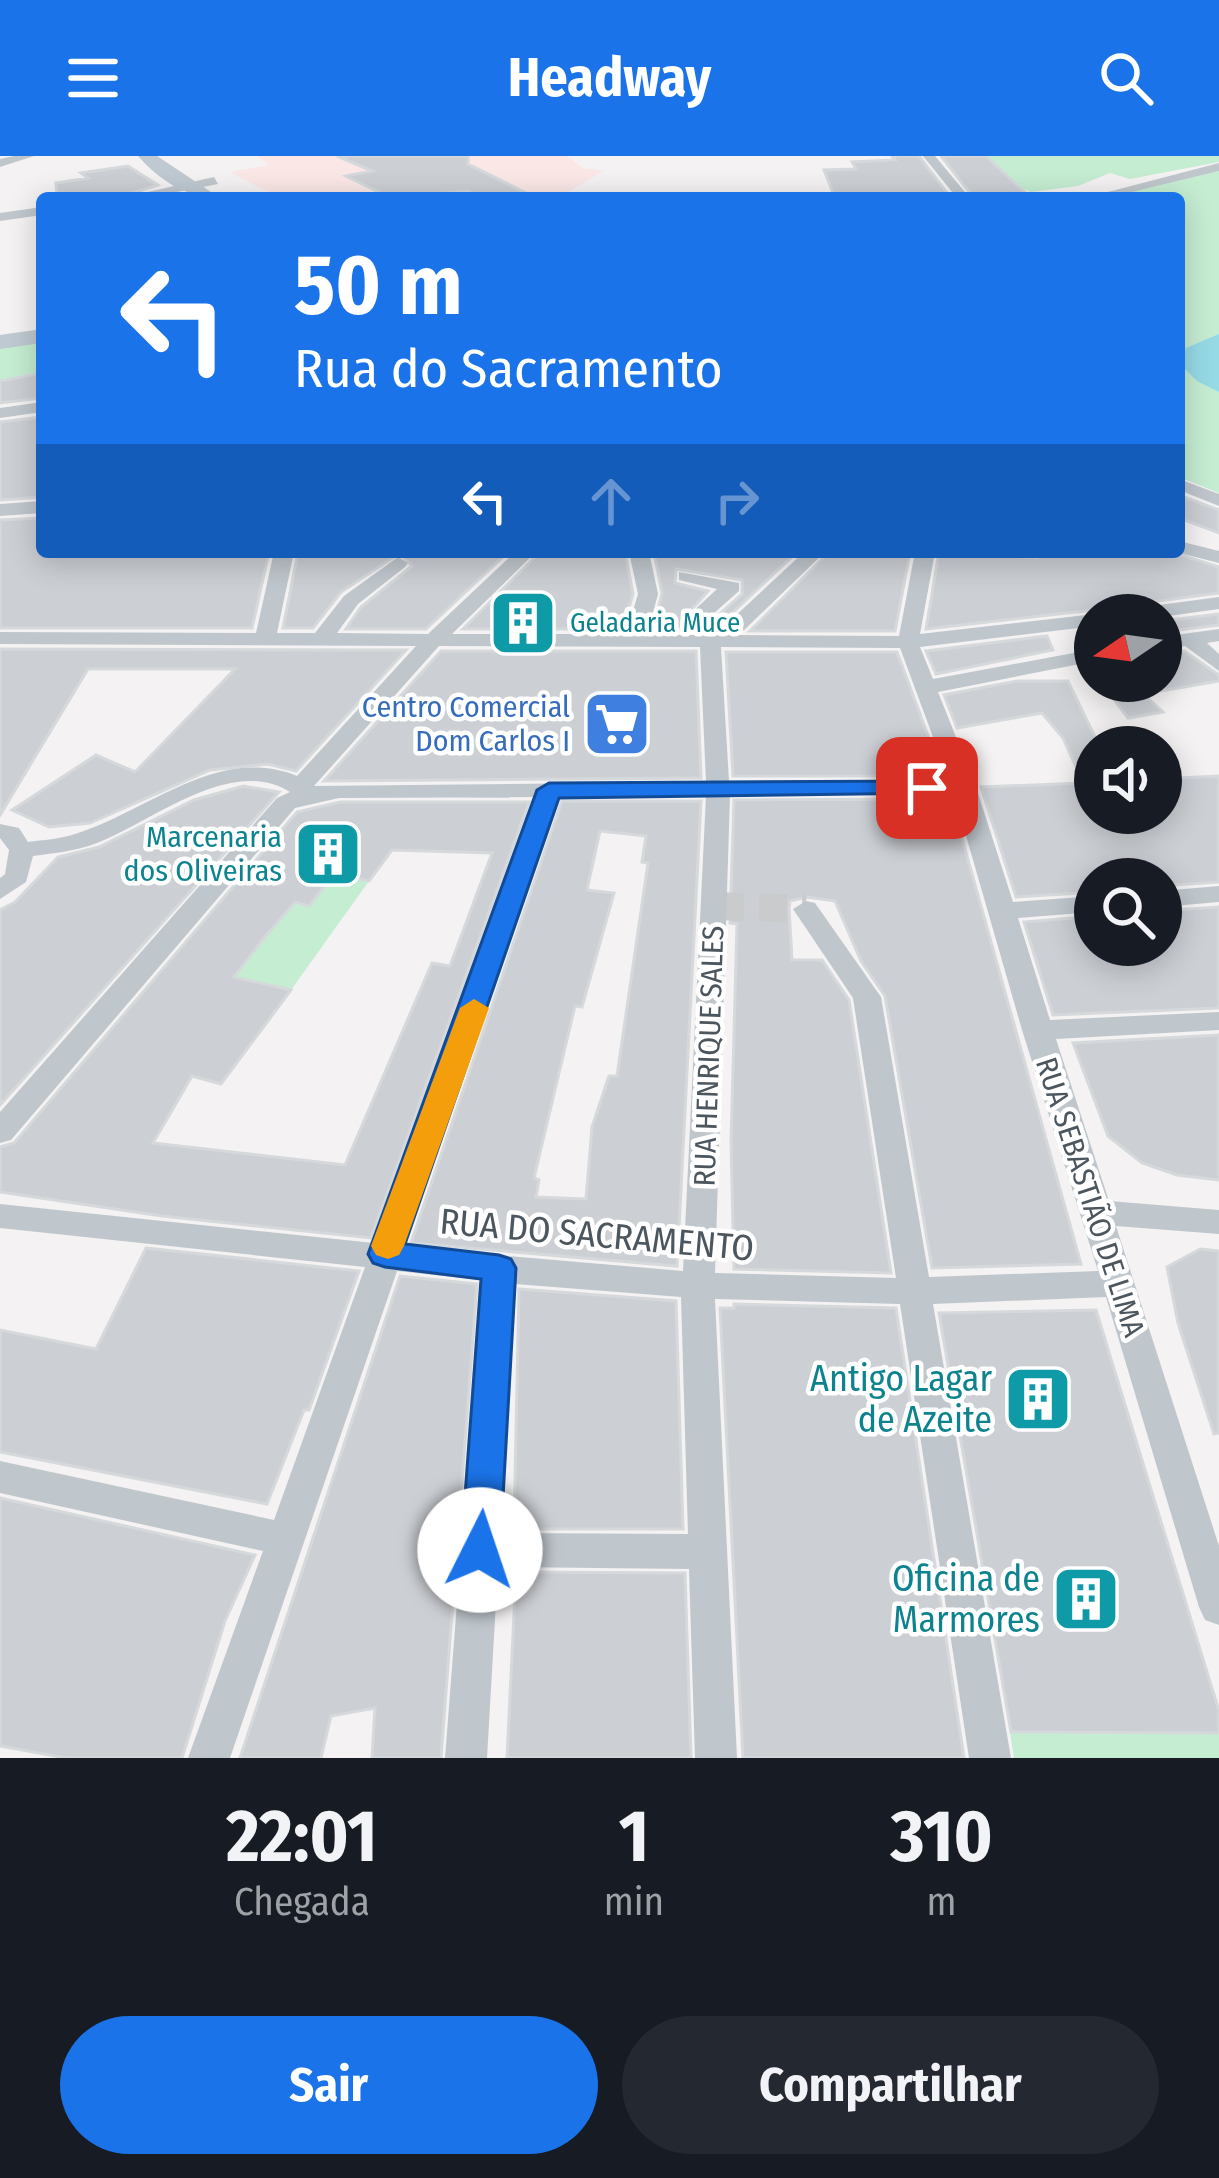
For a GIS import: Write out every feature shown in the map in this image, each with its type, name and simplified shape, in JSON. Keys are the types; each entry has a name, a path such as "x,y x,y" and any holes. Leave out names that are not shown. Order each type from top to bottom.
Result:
{"main road":[{"path":"147,156 187,186 212,190"},
{"path":"0,342 36,337"}],"street":[{"path":"0,163 28,156"},
{"path":"929,156 959,192"},
{"path":"1116,192 1219,167"},
{"path":"157,192 187,186"},
{"path":"0,217 36,213"},
{"path":"0,413 36,408"},
{"path":"1185,486 1219,500"},
{"path":"0,510 35,507"},
{"path":"1185,548 1219,557"},
{"path":"266,640 283,558"},
{"path":"0,1132 286,803 306,790 432,641 520,558"},
{"path":"635,641 648,593 640,558"},
{"path":"710,642 808,558"},
{"path":"908,642 925,558"},
{"path":"321,640 351,600 398,563"},
{"path":"648,593 690,572 732,587 698,616 734,626"},
{"path":"1182,608 1219,603"},
{"path":"0,638 908,642 1074,622"},
{"path":"1182,639 1219,635"},
{"path":"1190,638 1219,665"},
{"name":"RUA HENRIQUE SALES","path":"710,642 718,790 699,1283 716,1758"},
{"name":"RUA SEBASTIÃO DE LIMA","path":"908,642 964,787 1118,1283 1208,1532 1219,1607"},
{"path":"923,688 1074,660"},
{"path":"21,850 80,841 233,773 268,773 306,790 339,791 964,787"},
{"path":"209,1758 549,790"},
{"path":"0,831 10,833 21,850 16,877 0,891"},
{"path":"1182,897 1219,894"},
{"path":"1003,911 1074,906"},
{"path":"806,909 867,997 990,1758"},
{"path":"1036,1030 1219,1021"},
{"path":"1095,1212 1219,1222"},
{"name":"RUA DO SACRAMENTO","path":"0,1216 499,1268 835,1292 1118,1283"},
{"path":"466,1758 499,1268"},
{"path":"0,1477 285,1539"},
{"path":"480,1550 706,1552"}],"shaded area":[{"path":"257,156 567,156 583,168 603,171 568,192 268,192 230,172 269,165"}],"green space":[{"path":"986,156 1219,156 1219,162 1130,179 1110,173 1078,186 1031,192 1015,186"},
{"path":"1219,171 1219,493 1185,479 1185,192 1131,192"},
{"path":"36,342 36,374 0,381 0,347"},
{"path":"335,873 369,881 291,990 232,976 293,902 309,905"},
{"path":"1010,1732 1219,1733 1219,1758 1014,1758"}],"water":[{"path":"1219,334 1219,392 1185,369 1186,348"}],"building":[{"path":"337,156 468,156 468,164 524,192 379,192 346,176 372,171"},
{"path":"892,156 919,156 946,192 833,192 824,170 856,169 852,162 895,160"},
{"path":"941,156 986,156 1025,192 969,192"},
{"path":"128,166 158,185 136,192 57,192 56,183 88,178 81,173"},
{"path":"36,374 36,399 0,403 0,381"},
{"path":"36,418 36,497 0,500 0,422"},
{"path":"1185,497 1219,510 1219,533 1185,520"},
{"path":"36,518 36,558 268,558 252,628 0,628 0,520"},
{"path":"1185,556 1219,567 1219,593 1182,598 1182,594 1074,594 1074,612 926,629 938,558"},
{"path":"297,558 392,558 341,592 313,628 283,628"},
{"path":"405,558 502,558 426,629 346,629 361,607 412,566"},
{"path":"534,558 626,558 633,594 623,629 463,629"},
{"path":"655,558 791,558 731,614 722,612 742,594 742,580 676,569 675,583 708,591 684,618 710,630 653,631 662,593"},
{"path":"823,558 909,558 895,631 750,631"},
{"path":"1219,614 1219,625 1182,629 1182,618"},
{"path":"1047,636 1053,650 936,674 926,651"},
{"path":"0,649 406,650 296,771 268,764 210,770 90,823 49,827 12,810 96,755 135,772 235,669 88,669 0,815"},
{"path":"441,651 696,651 701,778 324,781"},
{"path":"1182,651 1219,675 1219,681 1182,687"},
{"path":"726,652 897,652 943,776 733,776"},
{"path":"1017,681 1068,681 1074,702 1090,726 1074,726 1074,763 1063,738 1042,713 957,728 944,695"},
{"path":"1116,702 1152,702 1163,712 1128,718"},
{"path":"1219,776 1219,882 1182,885 1182,858 1074,858 1074,893 1016,897 981,787 1074,783 1074,834 1182,834 1182,778"},
{"path":"243,786 279,792 0,1105 0,910 15,902 58,857 99,847 194,800"},
{"path":"951,799 1081,1264 932,1268 885,996 861,961 835,901 807,897 790,901 792,960 822,960 849,1000 891,1273 734,1269 731,1142 737,924 730,923 734,800"},
{"path":"562,801 701,801 677,1266 411,1243","holes":["600,831 646,836 642,862 648,863 617,1076 609,1076 592,1127 586,1199 536,1197 539,1180 534,1178 575,1006 582,1007 614,893 587,890"]},
{"path":"340,802 529,802 371,1238 162,1216 0,1192 0,1147 14,1143 297,812","holes":["392,850 492,853 450,966 432,963 345,1165 153,1143 192,1076 221,1084 291,990 234,977 295,902 309,906 335,873 369,881"]},
{"path":"1219,907 1219,1008 1053,1015 1024,922 1074,918 1074,966 1182,966 1182,910"},
{"path":"1219,1035 1219,1180 1177,1175 1142,1163 1108,1136 1073,1043"},
{"path":"146,1248 359,1271 309,1410 304,1410 267,1504 0,1452 0,1330 96,1349"},
{"path":"1200,1249 1219,1251 1219,1433 1214,1434 1178,1323 1167,1267"},
{"path":"400,1276 477,1284 441,1758 372,1758 375,1708 331,1716 321,1758 240,1758"},
{"path":"519,1289 676,1301 683,1529 514,1529"},
{"path":"734,1304 896,1308 964,1758 743,1758 720,1308 734,1308"},
{"name":"Oficina de Marmores","path":"1096,1310 1219,1711 1219,1733 1011,1732 939,1313"},
{"path":"0,1498 255,1555 225,1621 182,1758 66,1758 0,1746"},
{"path":"516,1572 685,1573 691,1758 507,1758"}],"tunnel":[{"path":"716,906 806,909"}],"slow traffic":[{"path":"388,1246 474,1008"}],"place":[{"name":"Geladaria Muce","path":"523,623"},
{"name":"Centro Comercial Dom Carlos I","path":"617,724"},
{"name":"Marcenaria dos Oliveiras","path":"328,854"},
{"name":"Antigo Lagar de Azeite","path":"1038,1399"},
{"name":"Oficina de Marmores","path":"1086,1599"}],"route":[{"path":"480,1550 499,1268 385,1254 517,892 549,790 927,788"}]}
